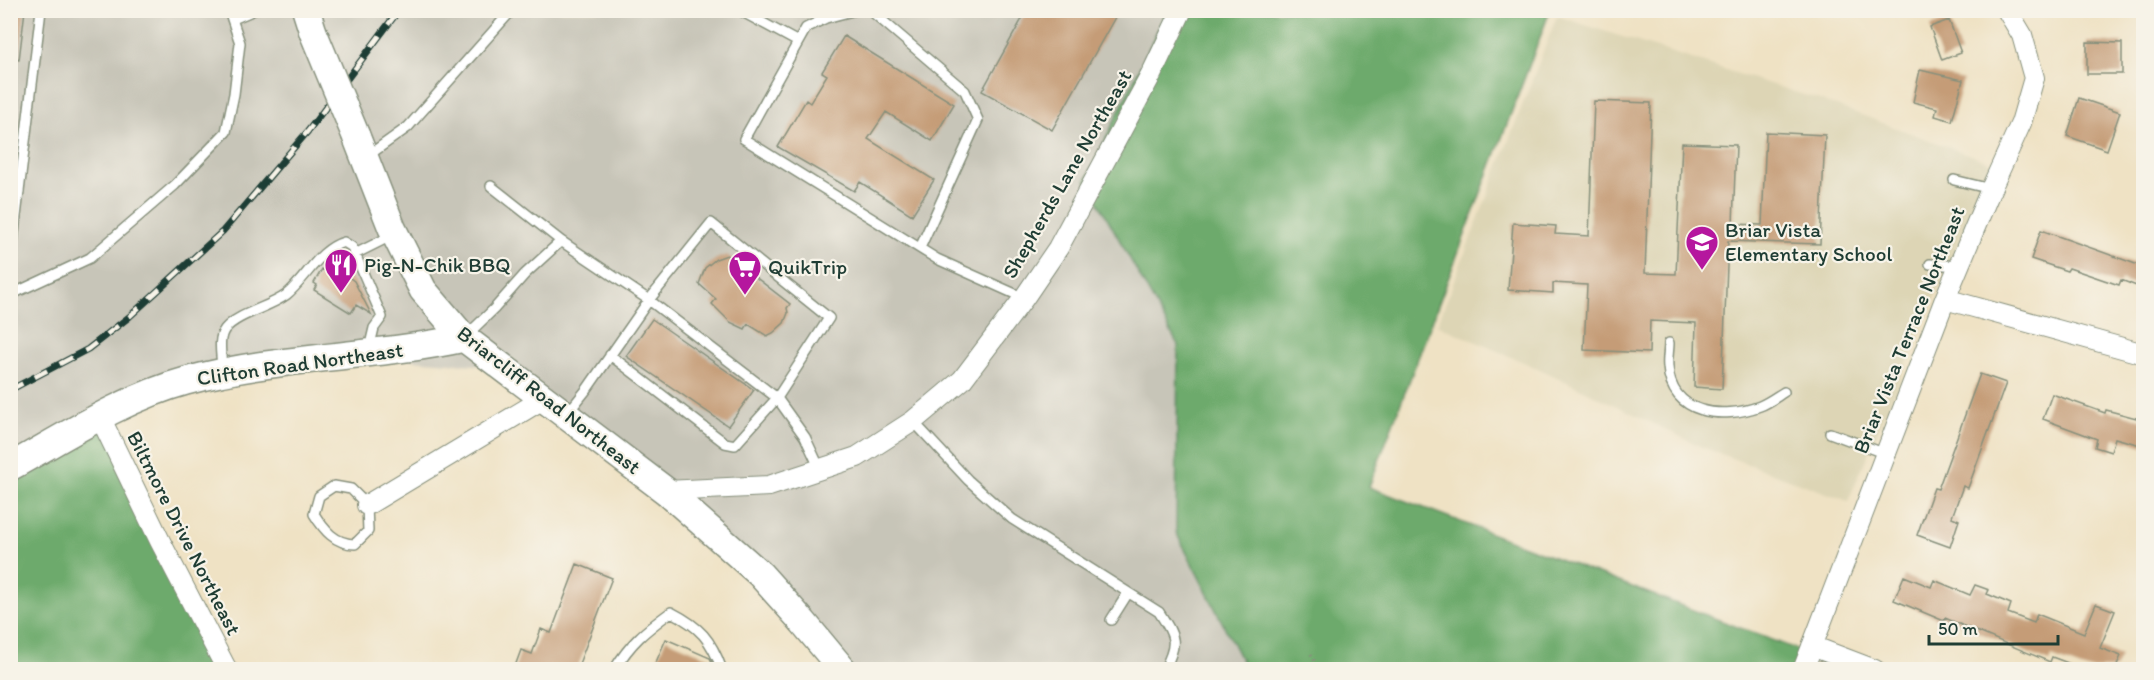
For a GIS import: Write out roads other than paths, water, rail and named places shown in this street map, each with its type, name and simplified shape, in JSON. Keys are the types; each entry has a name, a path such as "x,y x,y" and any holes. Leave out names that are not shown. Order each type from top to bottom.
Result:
{"main road":[{"name":"Briarcliff Road Northeast","path":"309,21 395,235 423,290 464,338 666,491 760,574 843,669"},
{"name":"Clifton Road Northeast","path":"10,467 100,417 165,388 222,372 429,345 464,338"}],"street":[{"name":"Shepherds Lane Northeast","path":"666,491 769,486 857,457 913,421 962,380 1024,298 1064,237 1151,75 1182,10"},
{"name":"Briar Vista Terrace Northeast","path":"1803,669 1945,300 2021,123 2034,78 2022,35 2007,10"},
{"path":"1945,300 2144,354"},
{"path":"368,505 543,399"},
{"name":"Biltmore Drive Northeast","path":"100,417 226,669"},
{"path":"1812,646 1875,669"}],"lane":[{"path":"10,266 41,10"},
{"path":"10,295 90,258 175,185 226,132 234,94 240,43 231,15 254,10"},
{"path":"360,147 408,127 512,10"},
{"path":"739,10 798,42"},
{"path":"856,10 826,18 806,28 744,139 938,259 1024,298"},
{"path":"870,10 965,91 978,120 920,248"},
{"path":"1954,180 1991,189"},
{"path":"491,186 561,241 649,300 777,398 805,437 820,469"},
{"path":"565,416 587,389 610,355 649,300 711,223 829,318 777,398 735,445 725,443 610,355"},
{"path":"355,254 395,235"},
{"path":"464,338 525,274 561,241"},
{"path":"222,372 220,338 226,328 283,297 297,286 333,245 344,242 352,247 382,317 374,328 368,353"},
{"path":"1930,264 1960,266"},
{"path":"1669,343 1668,368 1676,392 1692,408 1712,413 1736,412 1760,406 1784,392"},
{"path":"913,421 968,480 1012,519 1159,612 1173,634 1172,654 1164,669"},
{"path":"1830,433 1886,454"},
{"path":"334,486 351,489 368,505 368,531 355,544 345,544 324,530 314,514 319,496 334,486"},
{"path":"1111,620 1128,593"},
{"path":"614,669 628,647 671,612 704,634 715,651 722,669"}],"railway":[{"path":"10,390 88,349 129,317 223,231 308,131 399,10"}],"place":[{"name":"Briar Vista Elementary School","path":"1702,271"},
{"name":"Pig-N-Chik BBQ","path":"341,294"},
{"name":"QuikTrip","path":"745,296"}]}
